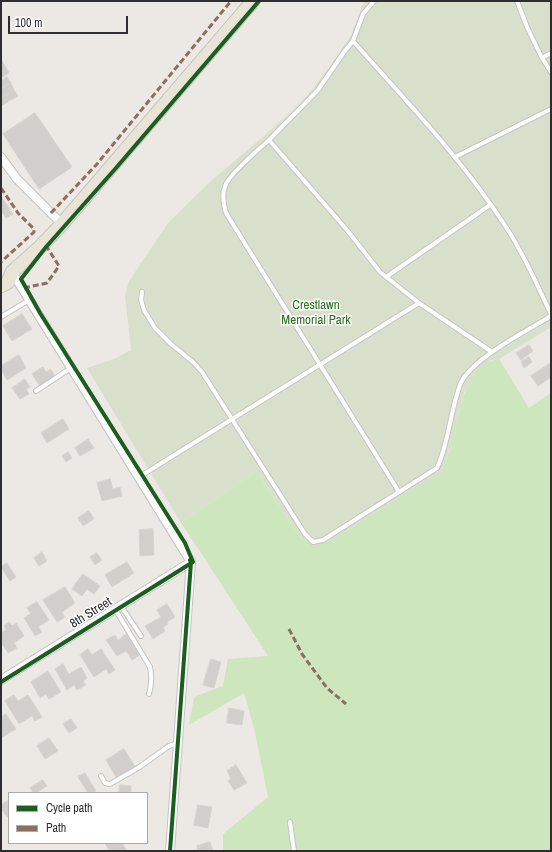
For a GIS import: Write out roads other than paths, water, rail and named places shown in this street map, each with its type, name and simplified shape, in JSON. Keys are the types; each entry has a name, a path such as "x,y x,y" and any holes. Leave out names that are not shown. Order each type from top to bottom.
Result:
{"main road":[{"path":"1,286 8,282 6,273 41,246 62,224 253,1"}],"street":[{"path":"1,157 17,179 62,224"},
{"path":"6,273 29,300 191,562 170,851"},
{"name":"8th Street","path":"1,680 191,562"}],"lane":[{"path":"374,1 363,14 353,41 318,90 269,140 230,176 224,189 223,202 226,213 399,492"},
{"path":"517,1 527,27 542,58 551,72"},
{"path":"142,292 141,300 144,310 155,328 170,344 183,353 202,372 305,534 312,542 323,540 437,468 444,452 460,384 473,366 492,352 551,315 516,243 490,204 455,157 353,41"},
{"path":"542,58 551,53"},
{"path":"455,157 551,109"},
{"path":"269,140 347,230 380,272 420,303 492,352"},
{"path":"386,277 490,204"},
{"path":"1,317 29,300"},
{"path":"139,477 420,303"},
{"path":"36,391 71,368"},
{"path":"118,608 141,636"},
{"path":"118,608 150,667 152,685 149,694"},
{"path":"101,776 105,784 110,784 138,768 169,746 178,743"},
{"path":"290,822 294,851"}],"park label":[{"name":"Crestlawn Memorial Park","path":"316,314"}]}
